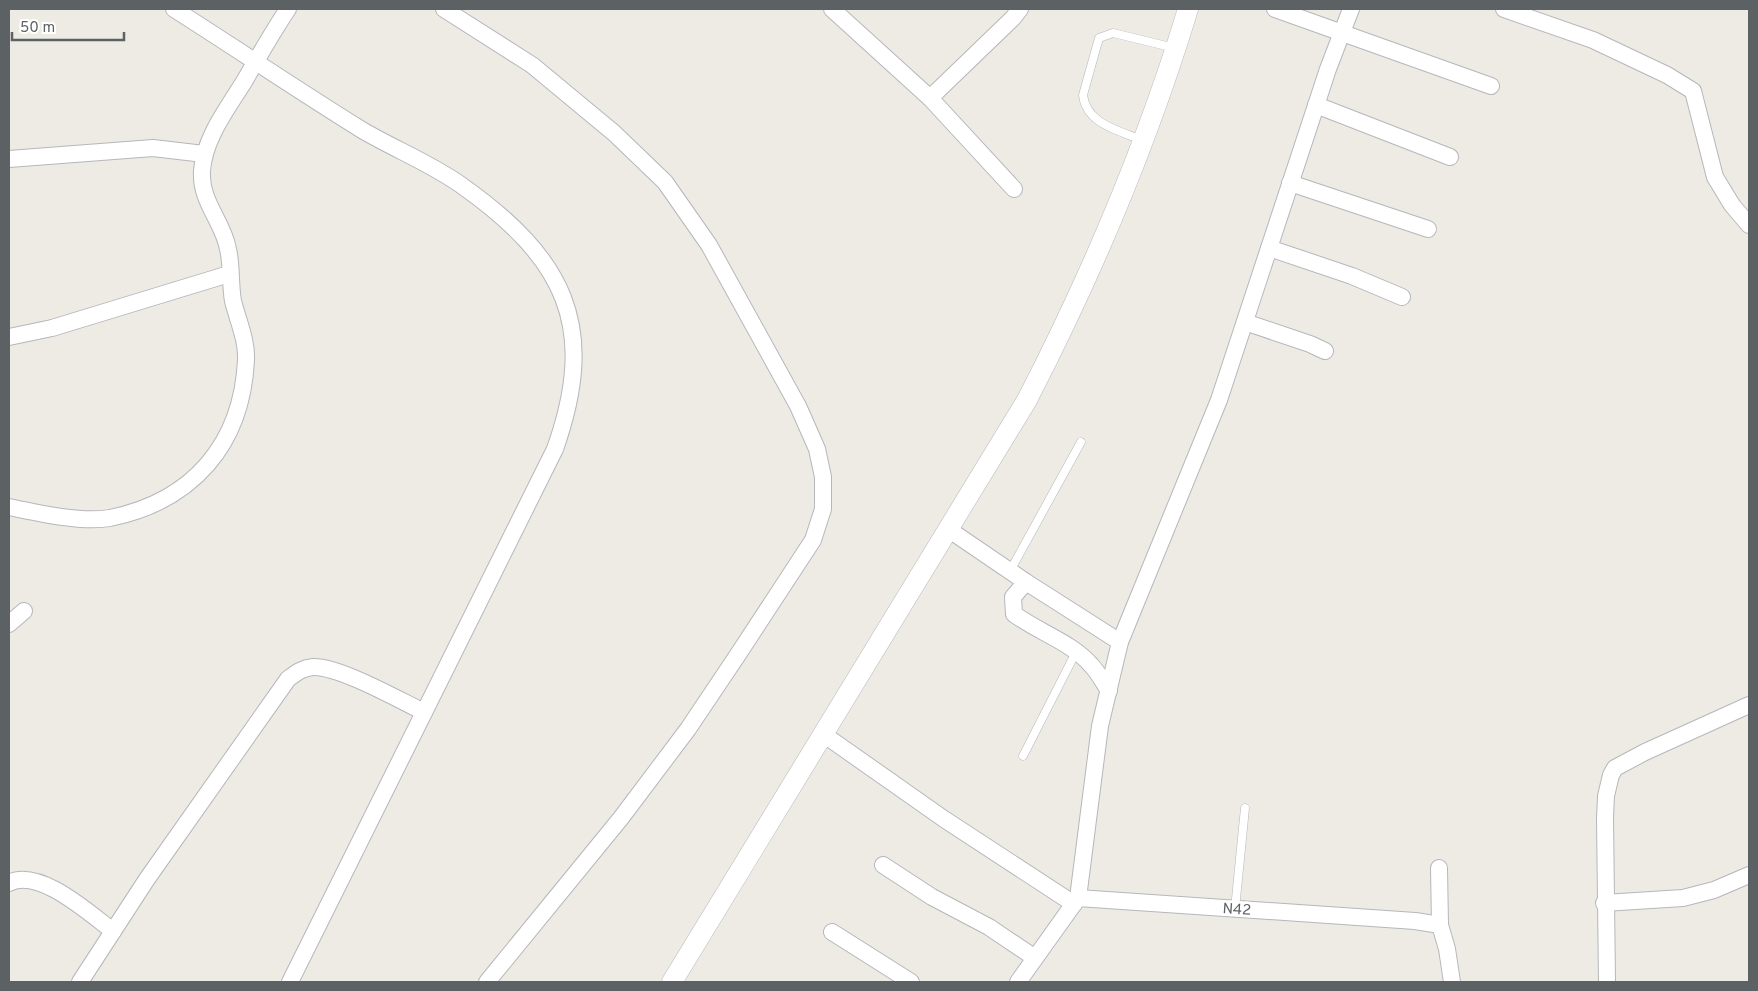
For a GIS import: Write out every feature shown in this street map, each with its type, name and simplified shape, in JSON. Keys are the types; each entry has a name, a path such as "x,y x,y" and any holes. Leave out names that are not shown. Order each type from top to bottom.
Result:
{"street":[{"path":"174,9 364,131 460,184 518,231 542,257 561,288 570,318 574,348 568,410 556,449 290,982"},
{"path":"9,507 78,518 109,518 152,506 179,492 197,478 216,456 230,432 240,408 244,384 245,347 233,301 226,237 208,206 202,186 204,154 221,119 288,9"},
{"path":"444,9 532,65 614,133 665,182 709,245 798,406 817,449 823,477 823,509 813,540 737,656 688,729 622,818 487,982"},
{"path":"832,9 930,98 1014,189"},
{"path":"930,98 1020,9"},
{"path":"672,982 1027,400 1054,348 1103,242 1144,141 1188,9"},
{"path":"1275,9 1491,86"},
{"path":"1018,982 1076,901 1100,726 1120,642 1219,400 1316,105 1351,9"},
{"path":"1504,9 1593,40 1667,75 1693,91 1715,177 1732,205 1749,225"},
{"path":"1316,105 1450,157"},
{"path":"9,159 153,148 204,154"},
{"path":"1290,183 1428,229"},
{"path":"1268,248 1359,279 1402,298"},
{"path":"9,338 52,328 229,274"},
{"path":"1245,322 1325,351"},
{"path":"948,528 1026,582 1120,642"},
{"path":"1026,582 1013,597 1014,614 1026,624 1076,652 1091,665 1108,691"},
{"path":"9,624 24,611"},
{"path":"80,982 113,931 288,678 300,670 319,667 330,670 424,712"},
{"path":"1607,982 1604,904 1606,796 1611,775 1615,768 1645,752 1749,705"},
{"path":"823,734 944,819 1076,901"},
{"path":"883,865 932,897 989,927 1035,958"},
{"path":"1439,868 1440,925 1447,949 1452,982"},
{"path":"1604,904 1684,898 1714,890 1749,875"},
{"path":"9,883 21,880 44,884 113,931"},
{"name":"N42","path":"1076,901 1235,909 1440,925"},
{"path":"832,932 911,982"}],"lane":[{"path":"1144,141 1097,121 1084,102 1083,95 1099,38 1113,33 1176,48"},
{"path":"1010,571 1080,442"},
{"path":"1023,756 1076,652"},
{"path":"1235,909 1245,808"}]}
